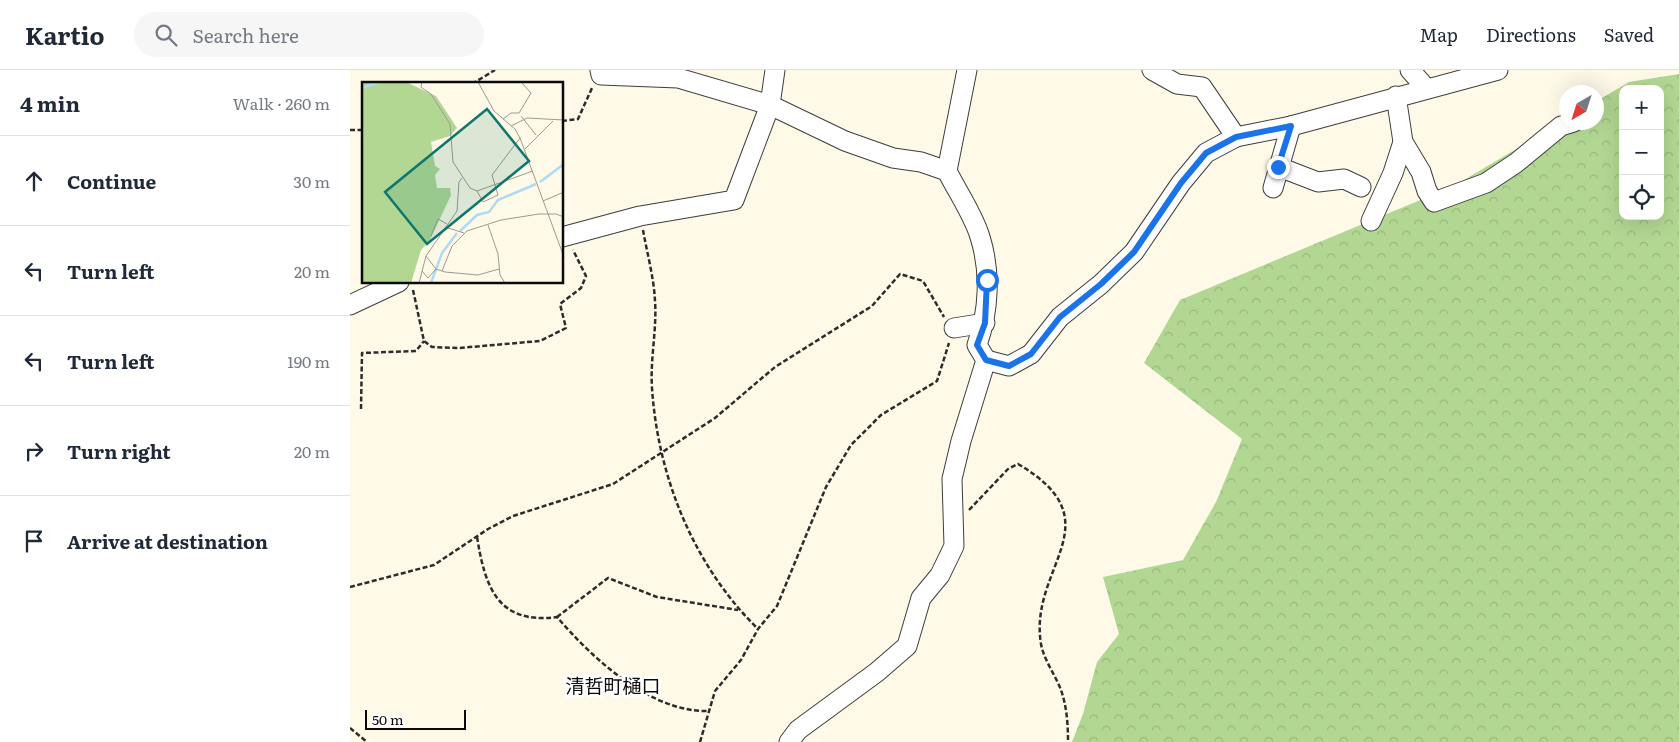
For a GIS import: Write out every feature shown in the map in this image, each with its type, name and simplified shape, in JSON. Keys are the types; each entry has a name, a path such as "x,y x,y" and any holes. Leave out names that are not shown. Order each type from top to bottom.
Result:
{"street":[{"path":"564,236 608,227 640,216 734,200 770,105 775,70"},
{"path":"967,70 947,171 980,236 987,280 985,323 977,345 986,360 1009,366 1031,354 1060,317 1101,284 1134,252 1181,183 1206,153 1236,137 1291,126 1396,96 1498,70"},
{"path":"1152,70 1177,84 1202,87 1236,137"},
{"path":"1410,70 1426,88"},
{"path":"601,72 678,78 770,105 845,141 893,158 922,162 947,171"},
{"path":"1396,96 1403,142 1421,172 1427,190 1434,202 1486,183 1516,163 1559,128"},
{"path":"1273,188 1291,126"},
{"path":"1371,220 1393,173 1403,142"},
{"path":"1278,167 1294,183 1344,179 1361,187"},
{"path":"350,305 395,284"},
{"path":"954,328 985,323"},
{"path":"789,742 798,730 877,672 907,646 921,598 940,575 954,546 955,526 952,480 960,441 986,360"}],"path":[{"path":"475,82 495,70"},
{"path":"564,121 578,118 601,72"},
{"path":"640,216 655,301 652,387 661,455 676,504 703,558 739,610 758,629"},
{"path":"411,284 424,341 432,346 459,348 540,340 566,328 560,304 581,288 586,276 564,236"},
{"path":"350,588 434,565 513,516 613,484 661,455 715,418 775,367 872,306 900,274 923,281 944,317 954,328 937,381 881,415 851,445 826,487 777,606 758,629 741,660 716,691 700,742"},
{"path":"361,409 362,353 416,351 424,341"},
{"path":"955,526 1008,469 1018,464 1035,474 1061,502 1066,514 1066,536 1042,602 1039,624 1041,646 1062,693 1067,718 1068,742"},
{"path":"477,537 482,567 495,598 518,614 538,619 556,617 608,578 657,597 739,610"},
{"path":"556,617 580,644 610,669 652,698 694,712 709,711"},
{"path":"350,728 366,742"}],"green space":[{"path":"1679,74 1679,742 1072,742 1083,714 1097,662 1119,634 1103,577 1183,560 1216,502 1242,439 1144,363 1180,300 1454,186 1559,123 1559,130 1604,130 1604,97 1619,88 1619,220 1664,220 1664,85 1624,85 1629,82"}],"district":[{"name":"清哲町樋口","path":"613,686"}],"route":[{"path":"987,280 985,323 977,345 986,360 1009,366 1031,354 1060,317 1101,284 1134,252 1181,183 1206,153 1236,137 1291,126 1278,167"}]}
